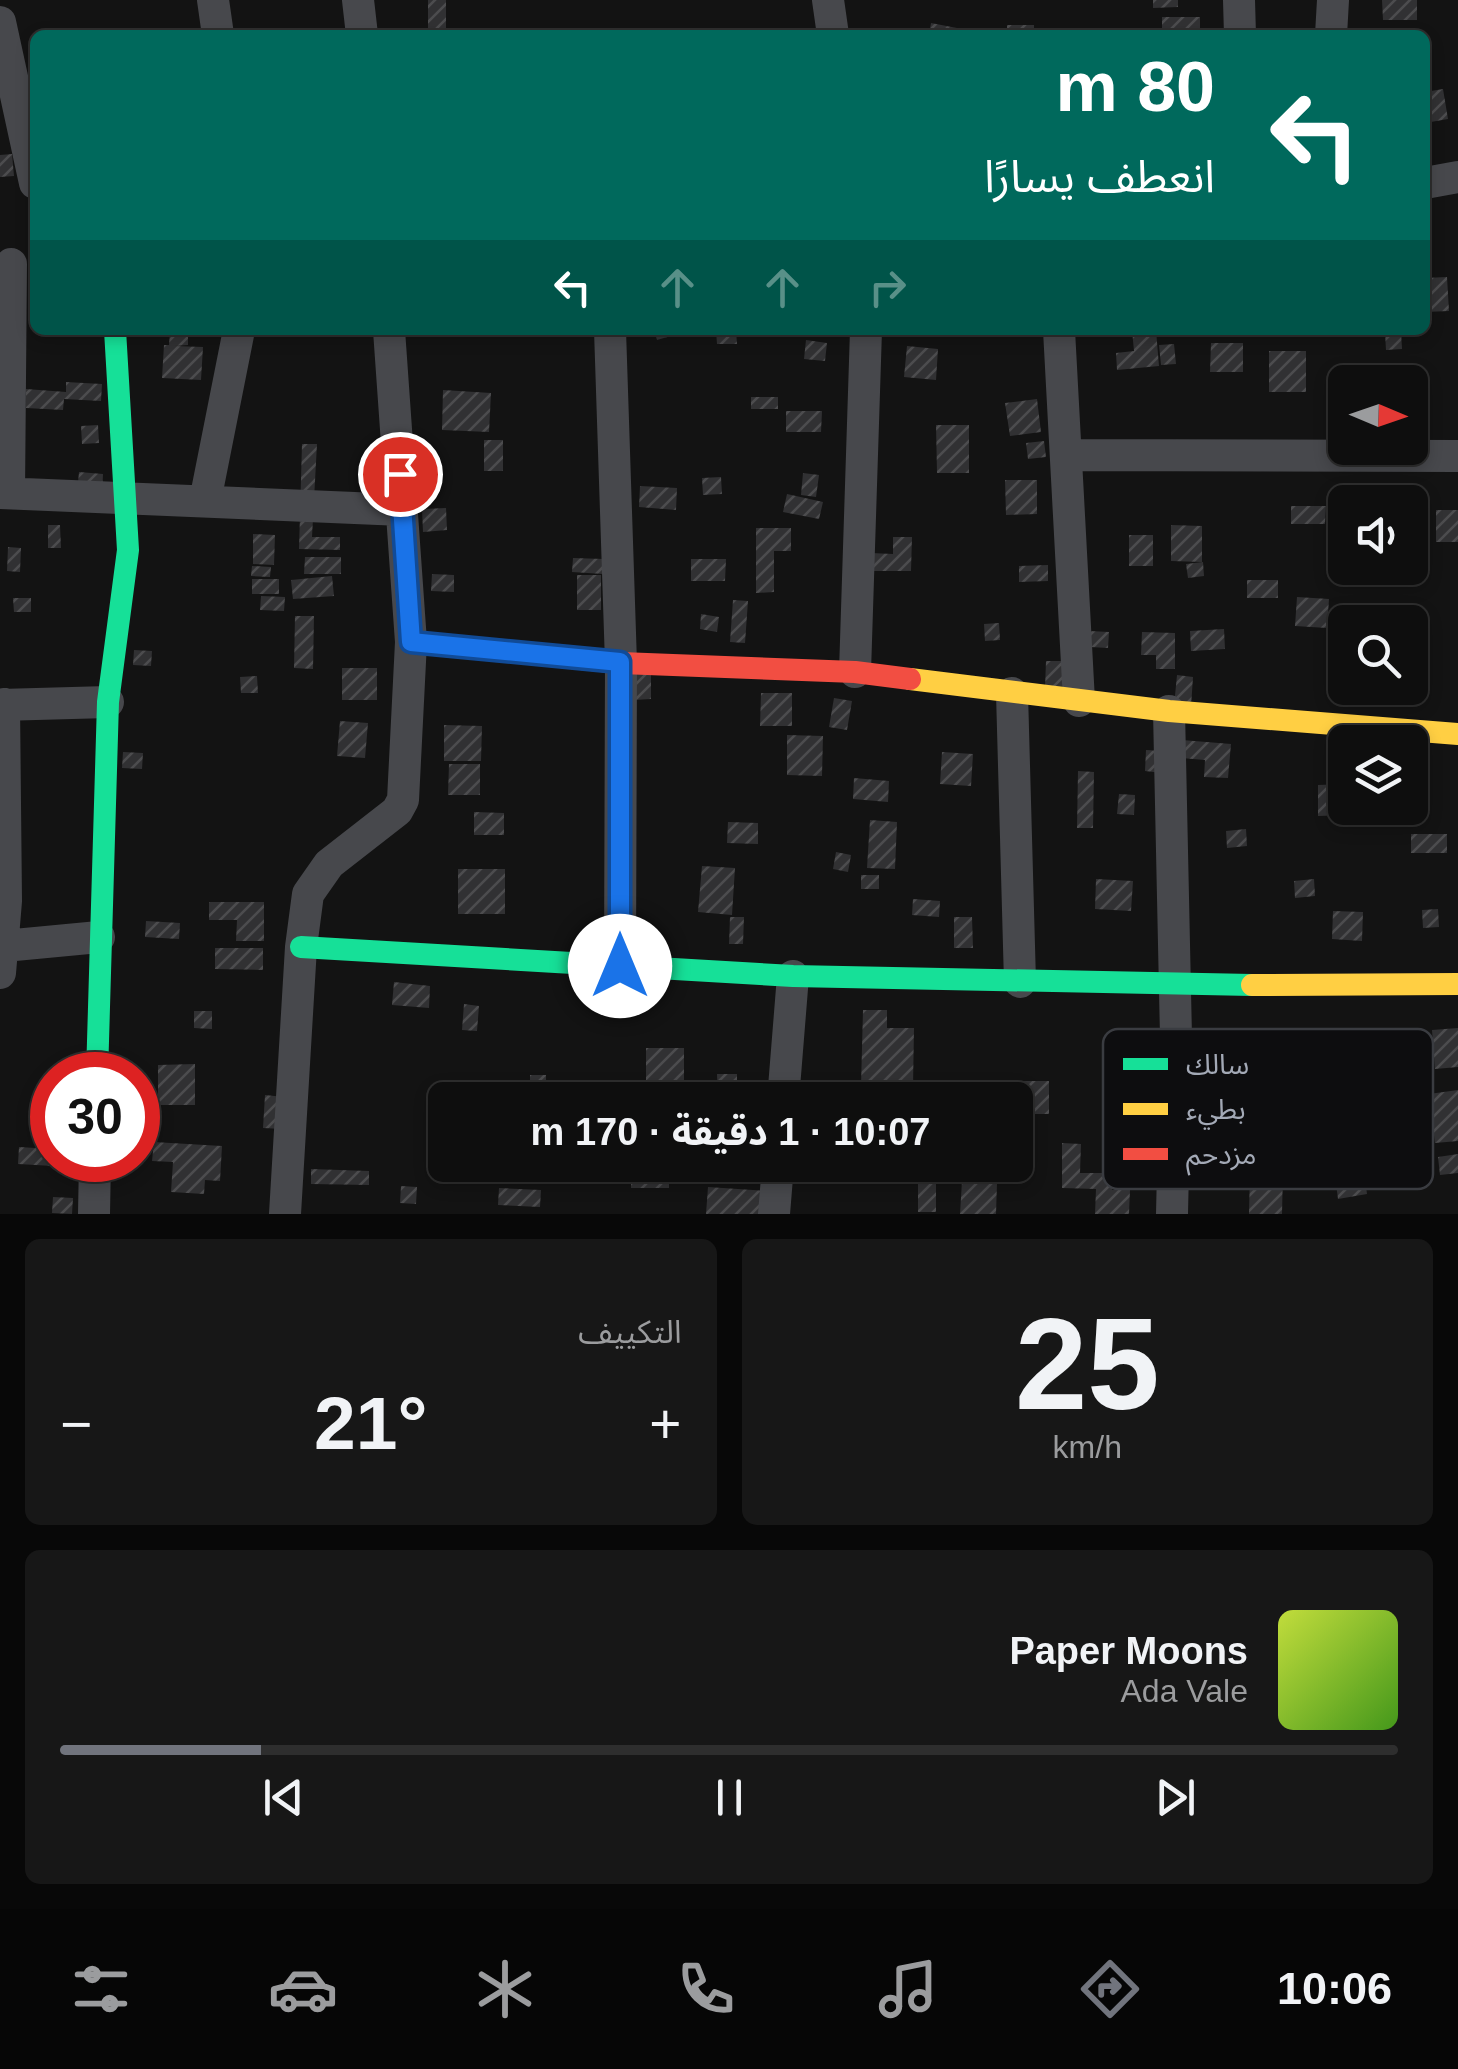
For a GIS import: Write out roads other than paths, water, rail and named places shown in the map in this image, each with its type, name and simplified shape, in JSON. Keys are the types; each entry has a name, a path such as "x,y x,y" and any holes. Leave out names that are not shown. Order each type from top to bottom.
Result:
{"street":[{"path":"213,0 217,30"},
{"path":"358,0 361,30"},
{"path":"828,0 832,30"},
{"path":"1239,0 1240,30"},
{"path":"1330,30 1332,0"},
{"path":"0,22 30,160"},
{"path":"1430,181 1458,177"},
{"path":"15,264 4,493 402,510"},
{"path":"97,1052 108,702 128,550 115,335"},
{"path":"205,501 238,335"},
{"path":"285,1214 301,947 308,894 329,864 397,811 403,800 411,642 390,335"},
{"path":"610,335 620,662 620,966"},
{"path":"855,672 866,335"},
{"path":"1059,335 1079,700"},
{"path":"1067,454 1458,456"},
{"path":"411,642 620,662 855,672 1169,711 1458,734"},
{"path":"1012,693 1020,982"},
{"path":"99,937 2,959 2,704 108,702"},
{"path":"1169,711 1174,1029"},
{"path":"301,947 794,976 1175,984 1458,984"},
{"path":"785,1082 794,976"},
{"path":"94,1214 95,1182"},
{"path":"774,1214 777,1182"},
{"path":"1172,1189 1172,1214"}]}
